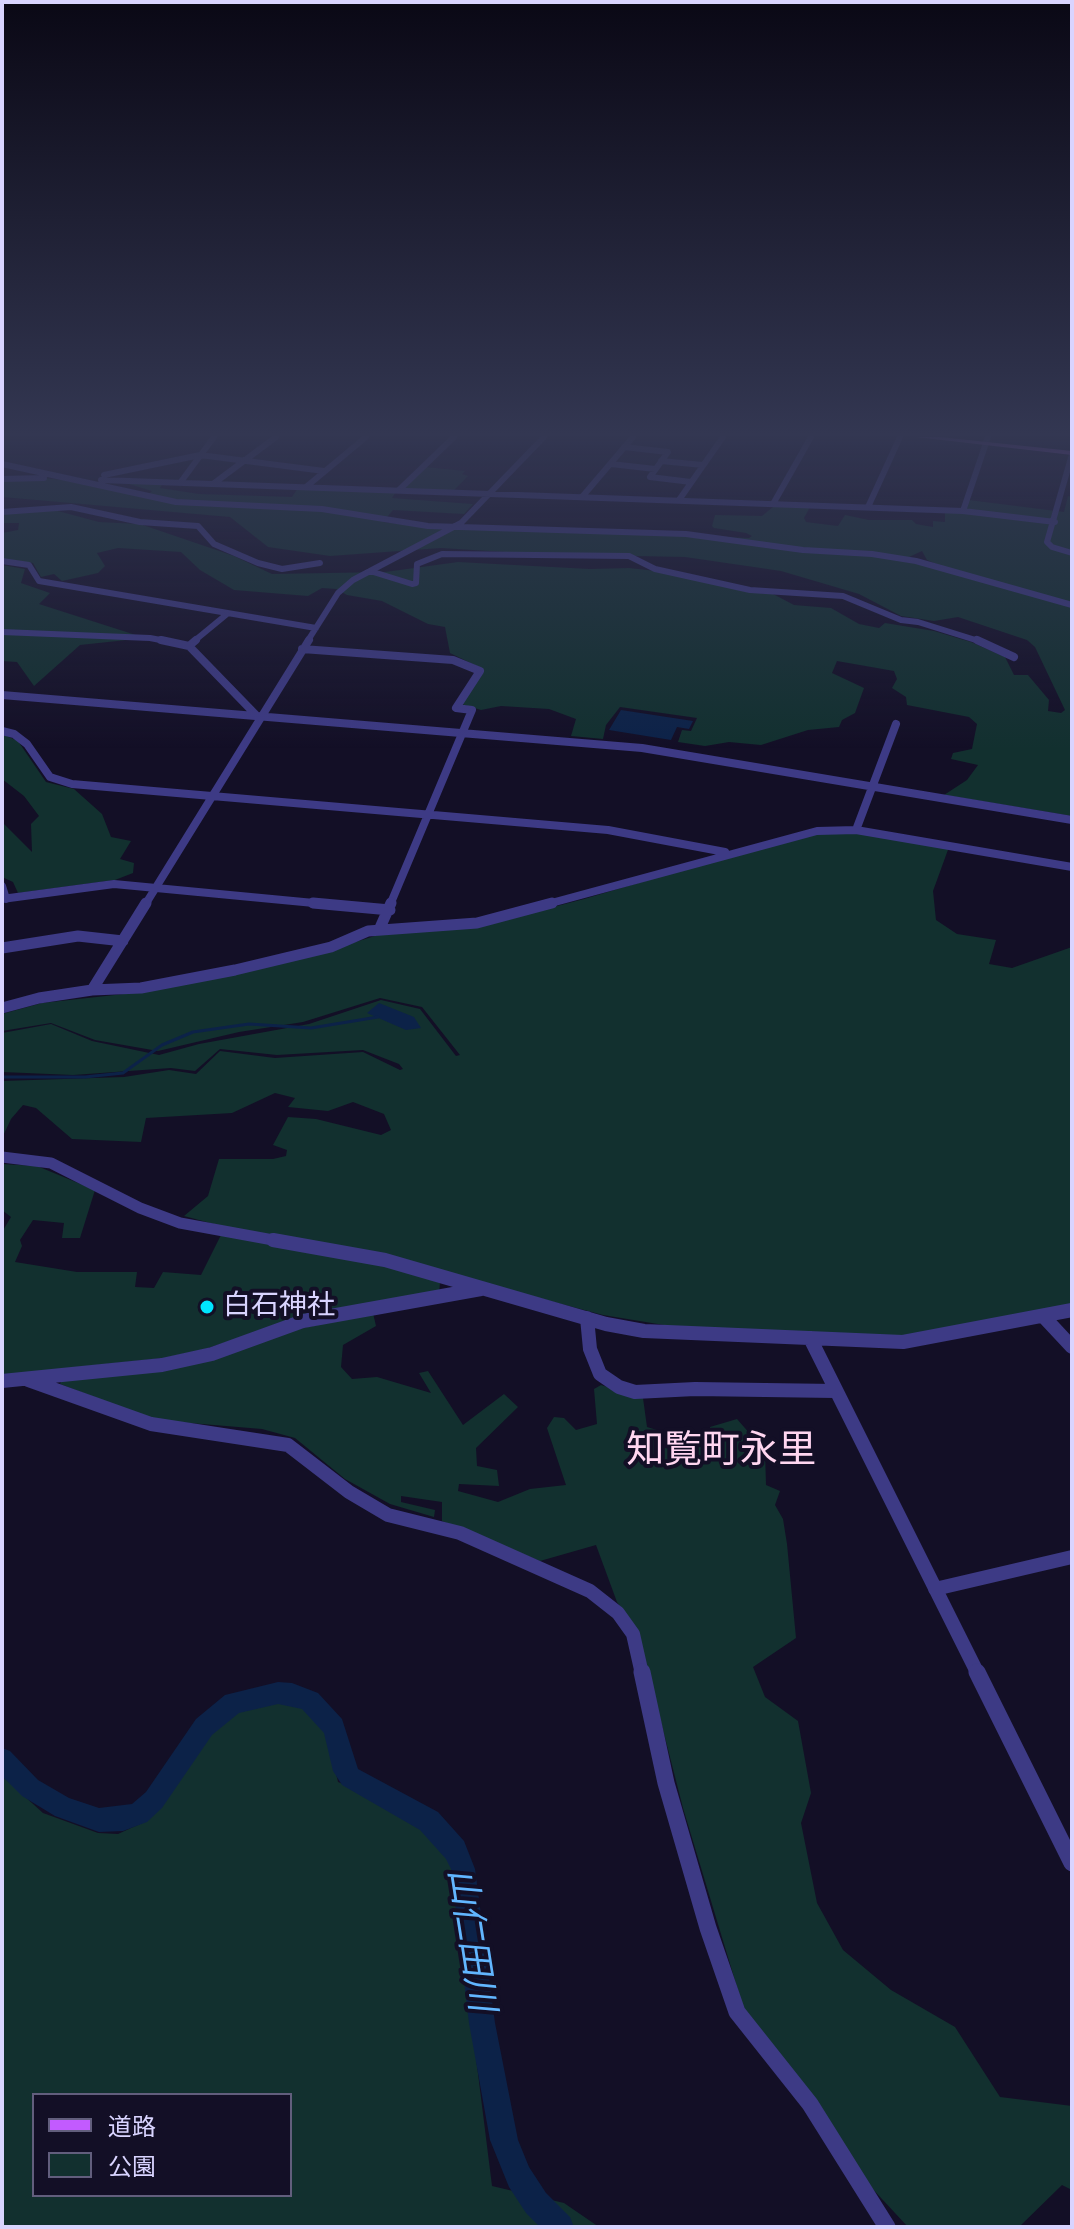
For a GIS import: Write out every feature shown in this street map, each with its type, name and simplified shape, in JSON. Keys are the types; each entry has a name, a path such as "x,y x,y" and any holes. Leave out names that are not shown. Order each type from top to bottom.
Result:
{"street":[{"path":"211,541 258,563 282,569 320,563"},
{"path":"92,990 213,796 258,716 345,586 428,541"},
{"path":"737,541 916,561 1072,605"},
{"path":"1048,541 1072,553"},
{"path":"370,571 412,584 416,583 417,564 442,554 629,556 655,569 750,590 843,596 901,620 972,638 1014,657"},
{"path":"2,561 29,565 39,581 316,628"},
{"path":"189,646 227,614"},
{"path":"2,632 150,638 189,646 258,716"},
{"path":"302,649 453,660 476,667 479,674 456,708 472,710 379,930"},
{"path":"2,695 642,748 1072,820"},
{"path":"856,830 896,724"},
{"path":"2,731 14,734 27,744 50,777 57,780 608,830 730,853"},
{"path":"2,1008 92,990 141,988 222,972 331,947 368,931 477,923 817,831 856,830 1072,867"},
{"path":"2,886 5,888 4,899 114,884 390,910"},
{"path":"2,948 78,936 123,941"},
{"path":"2,1157 51,1163 140,1208 180,1223 385,1260 587,1318 644,1331 924,1340 1072,1310"},
{"path":"2,1381 162,1365 212,1354 303,1321 486,1288"},
{"path":"1043,1316 1072,1347"},
{"path":"587,1318 590,1349 600,1374 619,1387 635,1392 695,1389 835,1391"},
{"path":"810,1338 1072,1863"},
{"path":"28,1380 151,1424 239,1435 288,1445 349,1492 388,1515 460,1533 590,1591 618,1613 633,1634 666,1783 708,1928 737,2012 810,2104 887,2227"},
{"path":"935,1589 1072,1557"}],"green space":[{"path":"2,541 190,541 234,556 272,574 385,572 458,562 665,572 747,592 773,594 794,605 831,608 859,624 879,628 885,623 934,631 971,642 1005,657 1014,675 1028,675 1049,700 1048,711 1061,713 1065,710 1035,647 1027,640 958,617 934,621 901,616 859,594 781,571 685,557 537,554 441,548 330,556 268,547 260,541 1072,541 1072,604 948,569 927,560 922,551 909,557 947,572 1072,607 1072,816 944,795 967,780 978,765 951,759 953,753 972,749 977,724 969,717 907,705 906,697 892,688 897,679 894,671 837,661 832,673 864,688 855,713 842,720 839,727 808,730 761,745 729,742 705,746 678,742 682,730 691,731 697,718 620,707 606,725 603,739 571,736 576,719 549,709 501,706 481,710 461,704 483,669 450,653 445,627 428,624 382,601 347,595 336,589 322,588 308,596 234,590 200,570 181,552 118,548 97,553 105,566 98,573 62,581 54,574 41,577 33,563 2,559"},
{"path":"2,565 25,569 21,583 50,593 39,604 145,638 80,645 34,686 17,662 2,661"},
{"path":"2,734 18,741 46,782 74,789 102,814 111,837 131,841 120,859 134,863 133,873 115,880 18,893 13,882 2,877 2,822 32,852 31,824 39,816 24,796 2,779"},
{"path":"859,832 949,847 933,891 936,920 957,934 996,940 989,964 1012,968 1072,947 1072,1304 907,1337 676,1327 603,1315 441,1272 439,1293 239,1338 183,1356 2,1375 2,1232 11,1217 2,1210 2,1164 37,1166 95,1190 80,1238 62,1238 64,1223 33,1220 20,1240 22,1246 15,1262 77,1272 137,1272 135,1287 154,1288 163,1272 201,1275 225,1227 184,1216 208,1196 219,1159 273,1159 286,1156 287,1150 273,1145 288,1117 316,1119 381,1135 391,1130 384,1114 353,1102 328,1111 288,1107 295,1098 275,1093 232,1113 146,1118 141,1142 72,1139 36,1108 23,1105 11,1119 2,1138 2,1081 124,1077 169,1070 196,1074 220,1051 275,1058 363,1052 403,1069 399,1064 363,1050 277,1055 220,1049 195,1071 171,1068 73,1075 2,1072 2,1033 51,1024 92,1041 159,1055 199,1044 309,1024 381,1000 420,1009 456,1056 460,1055 422,1007 380,998 303,1022 239,1032 158,1051 95,1040 51,1023 2,1031 2,1014 42,1003 142,992 330,950 381,934 484,925 780,841 819,833"},
{"path":"373,1313 376,1326 343,1345 341,1367 352,1379 377,1377 431,1393 419,1373 428,1371 463,1425 504,1394 518,1407 476,1448 477,1466 497,1470 499,1486 459,1484 458,1491 498,1502 530,1489 566,1485 547,1428 554,1417 564,1418 576,1430 597,1424 594,1389 601,1385 643,1398 647,1427 710,1446 710,1427 737,1419 765,1451 766,1485 780,1491 775,1505 783,1519 787,1544 796,1638 753,1667 765,1697 798,1721 811,1793 801,1823 817,1903 843,1950 891,1990 955,2027 1000,2097 1072,2106 1072,2190 1062,2185 1019,2227 908,2227 869,2185 743,2007 683,1808 638,1632 617,1602 596,1545 540,1561 442,1521 442,1502 401,1496 401,1502 435,1510 434,1517 390,1504 345,1479 295,1438 262,1429 154,1420 60,1384 62,1380"},
{"path":"280,1701 314,1706 330,1746 338,1782 388,1803 427,1832 452,1865 492,2186 564,2203 599,2227 2,2227 2,1776 43,1813 98,1833 118,1834 142,1823 216,1727 235,1711 254,1702"}],"water":[{"path":"621,710 693,721 689,729 677,727 671,740 609,730"},
{"path":"379,1003 414,1017 421,1028 406,1030 367,1013"}],"waterway":[{"path":"2,1077 85,1077 123,1073 162,1045 193,1032 249,1024 311,1028 378,1017"},
{"name":"山仁田川","path":"2,1759 30,1788 63,1808 99,1820 123,1819 139,1814 154,1800 204,1727 233,1703 278,1693 292,1694 310,1701 334,1727 345,1771 350,1777 429,1821 455,1850 463,1869 482,2023 504,2140 519,2177 536,2203 560,2227"}],"place":[{"name":"白石神社","path":"207,1307"}],"district":[{"name":"知覧町永里","path":"721,1453"}]}
